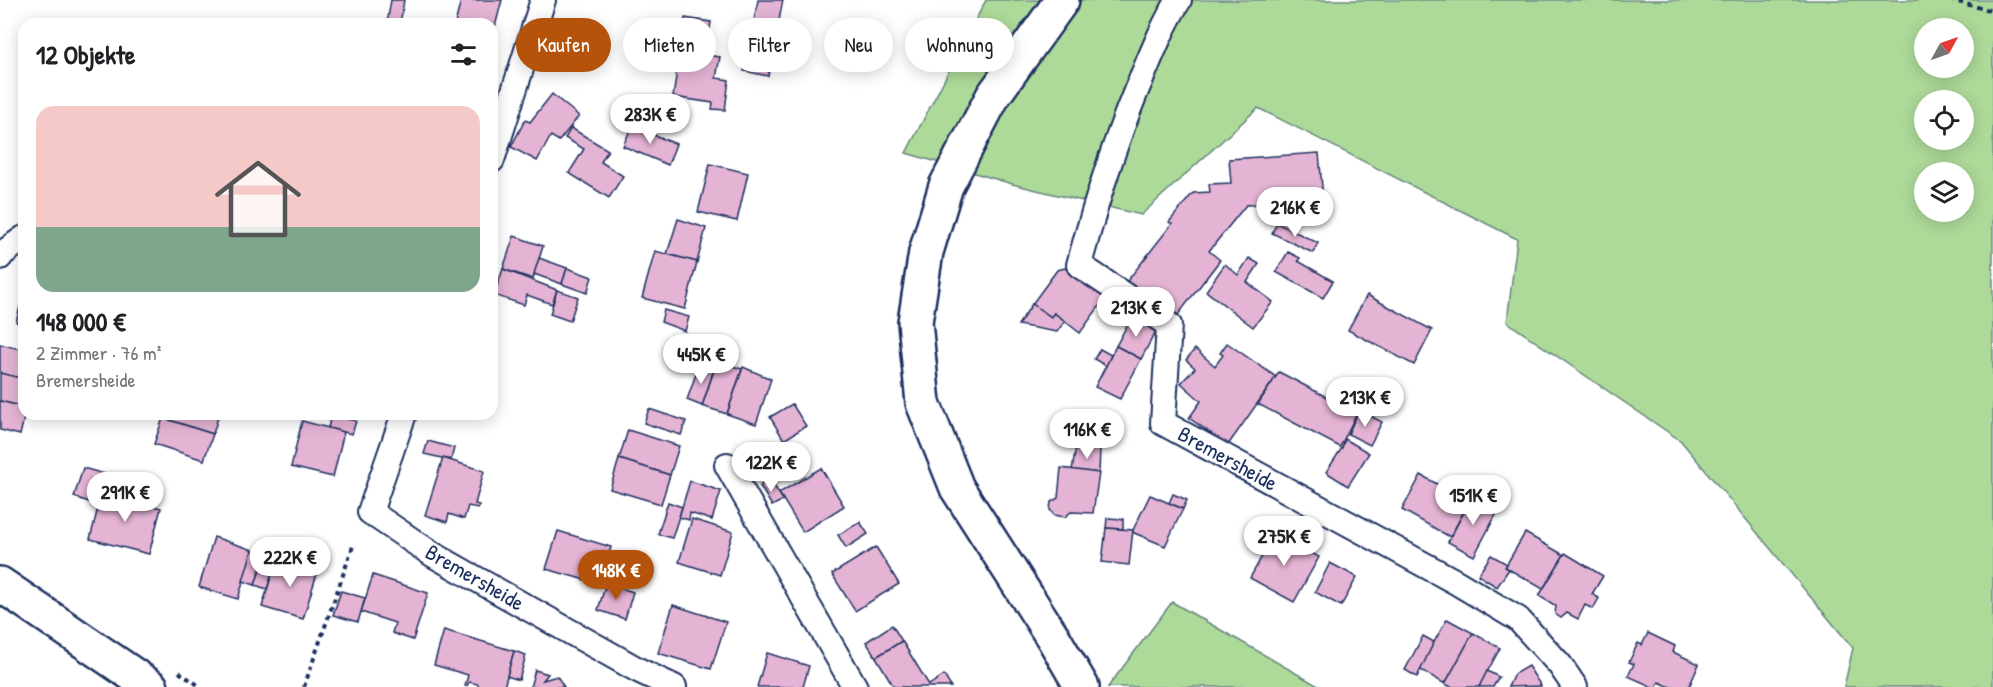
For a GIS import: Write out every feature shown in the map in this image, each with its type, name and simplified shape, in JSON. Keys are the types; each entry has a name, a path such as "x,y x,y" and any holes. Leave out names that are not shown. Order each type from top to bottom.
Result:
{"street":[{"path":"498,141 543,0"},
{"path":"1062,0 993,96 946,186 926,252 915,322 923,403 957,488 1054,639 1082,687"},
{"name":"Bremersheide","path":"1179,0 1167,19 1132,100 1102,181 1079,265 1169,326 1163,423 1456,582 1518,619 1560,665 1575,687"},
{"path":"0,257 18,242"},
{"name":"Bremersheide","path":"402,420 370,512 432,554 638,670 674,687"},
{"path":"727,465 855,687"},
{"path":"0,584 151,687"}],"path":[{"path":"1950,0 1993,11"},
{"path":"304,687 353,546"}],"green space":[{"path":"986,0 1993,0 1993,687 1844,687 1853,648 1681,441 1507,322 1517,239 1258,108 1141,215 1016,185 906,153 948,72 1014,72 1014,18 977,18"},
{"path":"1172,602 1320,687 1108,687"}],"building":[{"path":"391,0 404,0 401,18 388,18"},
{"path":"461,0 502,0 497,18 456,18"},
{"path":"758,0 783,0 779,18 754,18"},
{"path":"716,56 720,57 716,78 729,80 725,110 712,109 713,103 673,97 677,72 716,72"},
{"path":"749,72 769,72 768,76"},
{"path":"552,94 579,116 559,141 551,136 537,161 511,147 525,120 530,122"},
{"path":"647,103 668,109 663,128 641,121"},
{"path":"632,126 676,144 668,165 623,146"},
{"path":"571,128 608,150 601,162 623,176 609,198 569,173 584,149 565,138"},
{"path":"1319,153 1323,199 1246,205 1209,251 1220,260 1177,316 1160,302 1155,309 1124,285 1172,224 1169,222 1193,193 1210,192 1209,184 1231,183 1229,159"},
{"path":"710,164 748,173 737,221 698,212"},
{"path":"678,219 706,228 697,262 667,254"},
{"path":"1277,223 1318,243 1313,253 1272,233"},
{"path":"514,236 543,246 533,279 503,269"},
{"path":"655,251 697,262 685,309 642,298"},
{"path":"1288,252 1300,258 1298,261 1333,281 1323,298 1276,272"},
{"path":"539,258 567,268 562,284 534,274"},
{"path":"1249,258 1259,264 1247,282 1273,302 1253,327 1206,291 1225,264 1238,275"},
{"path":"567,268 592,277 587,293 562,284"},
{"path":"1065,268 1106,297 1080,333 1054,313 1051,317 1032,304 1057,270"},
{"path":"503,269 557,290 552,304 527,295 524,305 498,296 498,283"},
{"path":"557,290 578,297 570,321 550,314"},
{"path":"1367,295 1432,330 1414,365 1348,330"},
{"path":"1032,304 1051,317 1054,313 1065,321 1057,332 1018,325"},
{"path":"664,310 689,317 685,331 661,322"},
{"path":"1132,316 1157,329 1141,359 1116,346"},
{"path":"1227,343 1276,377 1228,445 1189,418 1201,401 1181,383 1195,368 1186,360 1195,349 1215,366 1223,355 1220,353"},
{"path":"0,344 18,348 18,378 0,373"},
{"path":"1116,346 1141,359 1120,399 1095,387"},
{"path":"1100,349 1111,355 1106,366 1094,359"},
{"path":"717,361 742,369 727,414 702,406"},
{"path":"699,365 714,369 702,406 687,400"},
{"path":"743,367 771,379 756,424 727,414"},
{"path":"1279,372 1357,413 1340,447 1258,404"},
{"path":"0,373 18,378 18,406 0,401"},
{"path":"0,401 18,406 18,420 24,420 20,435 0,430"},
{"path":"792,404 806,426 784,440 770,417"},
{"path":"649,409 686,421 681,435 644,423"},
{"path":"1359,410 1382,422 1370,445 1348,434"},
{"path":"162,420 169,420 213,434 204,460 154,444"},
{"path":"169,420 217,420 213,434"},
{"path":"330,420 356,421 352,434 328,428"},
{"path":"302,421 344,432 333,477 291,467"},
{"path":"628,430 679,446 670,475 619,459"},
{"path":"1345,439 1369,453 1348,486 1326,472 1342,448"},
{"path":"428,441 454,448 451,460 424,454"},
{"path":"1076,447 1100,449 1099,473 1072,470"},
{"path":"443,458 484,471 475,504 479,505 478,508 468,506 464,519 449,514 447,522 425,515"},
{"path":"619,459 670,475 661,504 610,489"},
{"path":"83,468 108,475 100,502 96,501 95,504 74,497"},
{"path":"821,468 844,506 803,532 779,493"},
{"path":"1061,468 1099,473 1093,513 1071,512 1065,517 1054,515 1050,510 1051,502 1058,498"},
{"path":"1421,475 1469,502 1450,537 1402,510"},
{"path":"770,479 783,500 772,506 760,486"},
{"path":"690,481 721,491 712,520 690,513 689,520 679,517"},
{"path":"102,492 161,508 149,554 90,539"},
{"path":"1173,494 1187,500 1183,509 1169,503"},
{"path":"1150,495 1183,509 1165,546 1132,532"},
{"path":"1472,497 1498,511 1474,556 1448,542"},
{"path":"668,502 682,507 672,538 658,534"},
{"path":"1107,518 1123,519 1123,529 1106,528"},
{"path":"692,519 733,532 720,575 679,562"},
{"path":"860,522 868,534 846,548 838,535"},
{"path":"1106,528 1133,530 1129,565 1102,562"},
{"path":"558,531 611,547 600,584 546,569"},
{"path":"1275,533 1319,557 1294,602 1250,578"},
{"path":"1525,533 1564,555 1543,589 1505,567"},
{"path":"214,537 253,550 238,599 199,587"},
{"path":"876,547 899,584 855,611 832,574"},
{"path":"252,551 265,555 255,585 243,581"},
{"path":"1565,553 1603,576 1592,594 1599,598 1593,609 1585,605 1578,619 1567,613 1561,618 1555,614 1556,606 1539,596"},
{"path":"265,555 277,559 267,589 255,585"},
{"path":"1491,555 1507,564 1505,567 1509,569 1497,587 1478,575"},
{"path":"277,557 318,570 303,619 262,607"},
{"path":"1330,563 1357,577 1341,606 1315,592"},
{"path":"373,575 428,593 413,640 392,633 395,623 361,612"},
{"path":"606,583 633,592 625,619 598,610"},
{"path":"341,591 365,598 358,622 333,615"},
{"path":"673,605 726,622 711,669 658,653"},
{"path":"1447,619 1473,633 1445,684 1419,669"},
{"path":"892,625 902,641 876,657 866,642"},
{"path":"444,630 514,651 504,687 478,687 478,684 469,682 465,686 468,675 434,665"},
{"path":"1473,633 1500,648 1479,687 1451,687 1445,684"},
{"path":"1648,633 1675,646 1673,652 1699,664 1689,687 1670,687 1659,682 1656,687 1653,687 1628,676 1634,664 1629,662 1638,643 1642,645"},
{"path":"1423,636 1434,642 1417,677 1405,670"},
{"path":"902,641 929,685 944,675 951,687 894,687 876,657"},
{"path":"514,651 526,655 519,680 507,676"},
{"path":"767,653 809,666 803,687 757,687"},
{"path":"1528,666 1541,686 1508,687 1514,674"},
{"path":"535,670 548,674 543,680 557,676 564,687 530,687"},
{"path":"1487,671 1499,677 1493,687 1479,687"}]}
